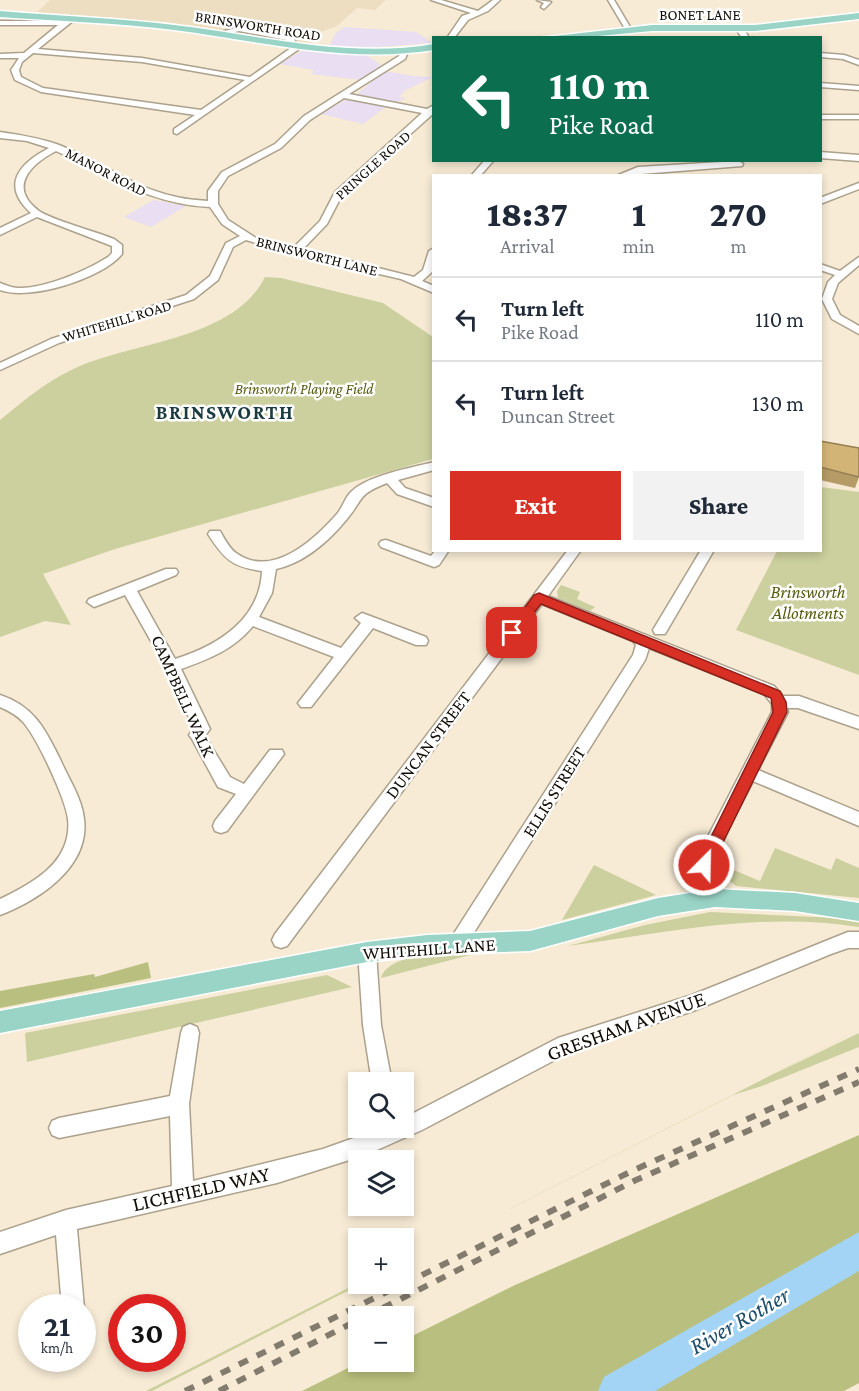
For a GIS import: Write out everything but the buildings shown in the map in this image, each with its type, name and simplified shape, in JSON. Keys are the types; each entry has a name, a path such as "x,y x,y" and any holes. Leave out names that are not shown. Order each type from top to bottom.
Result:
{"main road":[{"name":"BRINSWORTH ROAD","path":"0,14 222,33 293,46 338,51 404,52"},
{"name":"BONET LANE","path":"563,36 630,30 740,29 859,16"},
{"path":"404,52 432,46"},
{"name":"WHITEHILL LANE","path":"0,1022 367,952 457,944 530,941 658,908 715,898 795,902 859,912"}],"street":[{"path":"435,0 478,13"},
{"path":"451,36 461,21 486,10 497,0"},
{"path":"611,0 630,30"},
{"path":"68,20 16,66 15,74 23,83 34,88 202,113"},
{"name":"BRINSWORTH ROAD","path":"0,23 68,20"},
{"path":"740,29 745,36"},
{"path":"177,131 251,80 293,46"},
{"path":"213,204 213,192 225,174 279,146 307,118 345,96 402,57 404,52"},
{"path":"0,56 29,53 142,60 251,80"},
{"path":"822,55 844,57 859,63"},
{"path":"822,85 859,88"},
{"path":"345,96 432,110"},
{"name":"PRINGLE ROAD","path":"295,252 324,222 338,194 432,110"},
{"path":"822,117 859,117"},
{"name":"MANOR ROAD","path":"0,135 27,138 57,147 146,194 185,204 213,204"},
{"path":"0,286 10,290 27,291 103,266 115,259 118,249 111,241 37,214 21,202 16,191 15,178 31,160 57,147"},
{"path":"822,155 859,158"},
{"path":"477,174 488,162"},
{"path":"624,174 644,165 738,162"},
{"path":"822,200 859,186"},
{"name":"BRINSWORTH LANE","path":"213,204 223,220 245,237 295,252 416,281 432,289"},
{"path":"0,232 37,214"},
{"name":"WHITEHILL ROAD","path":"0,367 55,341 190,297 213,279 229,245 245,237"},
{"path":"416,281 428,271 432,258"},
{"path":"858,262 841,274 829,288 828,305 836,317 859,331"},
{"path":"822,268 841,274"},
{"path":"215,534 231,555 245,564 269,568 287,561 312,545 343,514 356,494 432,467"},
{"path":"391,480 401,491 432,502"},
{"path":"386,544 434,562 442,552"},
{"name":"DUNCAN STREET","path":"281,940 574,552"},
{"path":"660,630 707,552"},
{"path":"172,666 212,651 233,637 266,594 270,579 269,568"},
{"path":"94,602 171,572"},
{"name":"CAMPBELL WALK","path":"129,589 172,666 202,729 197,735 224,782 247,792"},
{"path":"539,598 769,690 779,702 780,712 704,865 706,879 715,898"},
{"path":"249,619 344,656"},
{"path":"306,703 344,656 365,620 421,641"},
{"name":"ELLIS STREET","path":"457,944 640,656 643,644 638,638"},
{"path":"0,700 29,716 61,780 76,818 77,828 72,847 61,867 38,887 0,907"},
{"path":"779,702 799,702 859,723"},
{"path":"221,826 276,754"},
{"path":"750,773 859,819"},
{"name":"GRESHAM AVENUE","path":"414,1122 580,1038 670,1011 793,960 848,940 858,940"},
{"path":"367,952 372,1025 380,1072"},
{"path":"183,1193 179,1104 190,1033"},
{"path":"58,1128 179,1104"},
{"name":"LICHFIELD WAY","path":"0,1243 66,1221 183,1193 233,1184 324,1159 378,1138"},
{"path":"66,1221 72,1294"}],"shaded area":[{"path":"50,0 386,0 375,10 357,8 337,26 323,31 308,46 297,44 297,40 287,35 235,27 221,31 166,22 37,12"},
{"path":"344,27 416,32 432,43 328,48 336,33"},
{"path":"303,50 366,55 380,64 379,68 361,80 311,74 314,70 280,64"},
{"path":"385,71 432,77 404,91 399,97 406,98 392,104 357,94"},
{"path":"345,100 356,100 386,107 363,124 321,114"},
{"path":"154,200 186,206 151,227 124,217"}],"green space":[{"name":"Brinsworth Playing Field","path":"265,277 281,278 383,303 432,336 432,459 115,549 43,574 71,625 45,621 0,637 0,420 38,390 69,371 103,358 208,326 231,313 251,297"},
{"name":"Brinsworth Allotments","path":"822,487 859,492 859,675 736,630 776,552 822,552"},
{"path":"561,585 580,592 577,599 595,607 590,611 558,598 557,591"},
{"path":"775,848 831,870 836,858 859,868 859,898 736,886 717,871 717,863 760,881"},
{"path":"594,865 656,895 562,920"},
{"path":"710,912 838,918 859,922 859,927 786,921 750,923 677,930 568,946 645,925"},
{"path":"478,953 381,978 387,969 409,958 438,954"},
{"path":"148,962 151,978 0,1008 0,991 94,974 95,977"},
{"path":"327,975 352,987 27,1062 25,1033"},
{"path":"859,1030 772,1075 859,1033 859,1047 762,1086 733,1095 414,1258"},
{"path":"859,1135 859,1383 844,1391 302,1391 348,1368 348,1372 414,1372 414,1335 515,1285"},
{"path":"348,1288 348,1291 152,1391 146,1391"}],"waterway":[{"name":"River Rother","path":"618,1391 859,1250"}],"railway":[{"path":"414,1279 634,1170 859,1069"},
{"path":"387,1306 636,1180 859,1082"},
{"path":"185,1391 383,1294"},
{"path":"219,1391 348,1325"}],"district":[{"name":"BRINSWORTH","path":"225,412"}],"route":[{"path":"512,633 539,598 776,694 780,712 707,854 704,865"}]}
